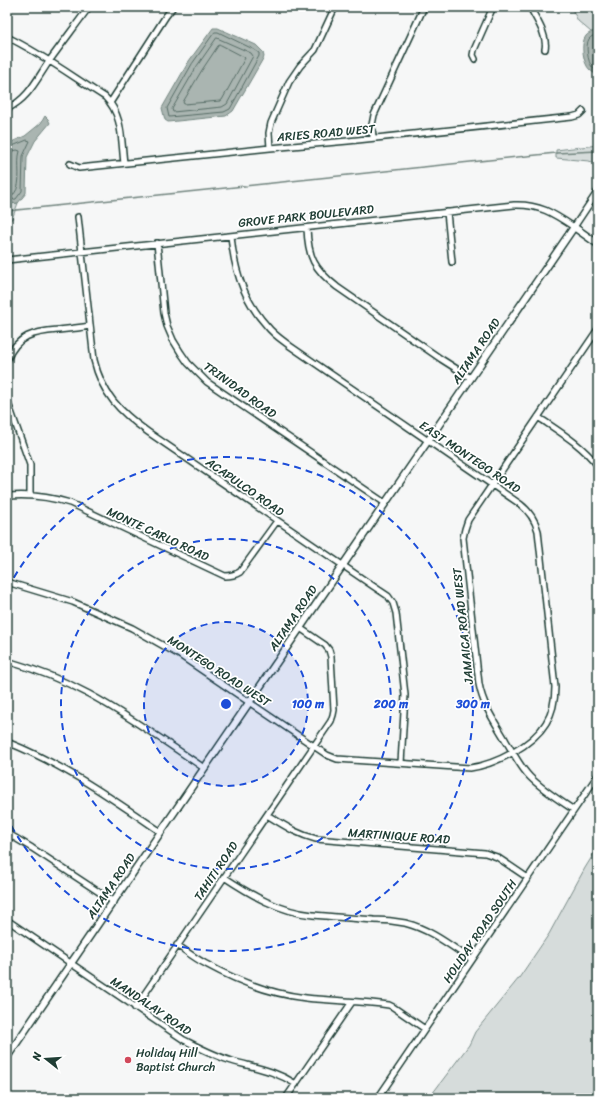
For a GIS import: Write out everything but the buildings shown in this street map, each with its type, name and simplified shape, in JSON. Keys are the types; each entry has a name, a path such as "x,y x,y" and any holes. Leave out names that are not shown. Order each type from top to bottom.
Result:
{"street":[{"path":"7,109 28,93 49,61 89,7"},
{"path":"110,103 173,7"},
{"path":"270,148 269,133 271,123 289,82 300,66 315,50 335,7"},
{"path":"373,138 372,125 374,115 424,7"},
{"path":"475,60 473,55 474,50 493,7"},
{"path":"530,7 545,38 545,49"},
{"path":"7,37 20,43 105,97 116,112 119,121 124,163"},
{"name":"ARIES ROAD WEST","path":"70,164 79,168 373,138 572,117 579,115 583,111"},
{"name":"ALTAMA ROAD","path":"7,1057 598,192"},
{"name":"GROVE PARK BOULEVARD","path":"7,260 524,205 548,211 598,244"},
{"path":"447,212 452,262"},
{"name":"ACAPULCO ROAD","path":"78,216 89,326 96,371 103,387 119,409 148,432 388,596 393,603 396,613 405,696 400,763"},
{"path":"307,228 308,244 311,255 324,278 441,360 471,378"},
{"name":"EAST MONTEGO ROAD","path":"231,236 233,256 246,296 255,312 278,337 523,506 531,514 537,526 555,687 554,704 547,722 536,735 513,752"},
{"name":"TRINIDAD ROAD","path":"157,243 164,313 167,326 173,340 188,363 207,382 385,503"},
{"path":"7,360 14,347 21,339 28,336 40,332 89,326"},
{"name":"JAMAICA ROAD WEST","path":"574,810 539,786 520,765 486,707 481,695 463,538 464,529 468,520 598,329"},
{"path":"7,400 30,465 30,495"},
{"path":"538,417 577,444 598,466"},
{"name":"MONTE CARLO ROAD","path":"7,496 30,495 49,497 70,503 225,576 236,575 240,572 277,521"},
{"name":"MONTEGO ROAD WEST","path":"7,582 73,602 132,628 178,654 327,755 337,759 470,768 489,764 513,752"},
{"name":"TAHITI ROAD","path":"135,1008 331,721 333,715 331,657 329,650 325,645 300,628"},
{"path":"7,661 36,670 88,693 120,712 204,768"},
{"path":"7,742 41,756 72,774 161,832"},
{"name":"HOLIDAY ROAD SOUTH","path":"378,1098 598,775"},
{"name":"MARTINIQUE ROAD","path":"267,815 303,836 316,839 485,853 497,857 528,878"},
{"path":"7,833 114,902"},
{"path":"224,877 264,901 297,912 312,915 405,923 431,934 472,960"},
{"name":"MANDALAY ROAD","path":"7,920 184,1040 210,1053 232,1061 271,1071 296,1084"},
{"path":"177,945 219,971 256,987 305,998 388,1005 425,1029"},
{"path":"286,1098 352,1002"}],"shaded area":[{"path":"571,7 598,7 598,31 591,32 578,21"},
{"path":"598,145 598,164 589,161 556,158 556,150"},
{"path":"18,203 12,219 7,219 7,204"},
{"path":"598,847 598,1098 429,1098 469,1045 475,1032 519,978 549,934"}],"water":[{"path":"213,28 218,28 256,45 263,52 264,57 233,111 226,116 168,122 165,120 162,108 189,61"},
{"path":"598,31 598,75 588,67 586,63 583,53 583,43 587,35"},
{"path":"45,116 50,123 35,141 27,157 26,193 18,203 7,204 7,144 25,136 41,123"}],"waterway":[{"path":"7,211 556,153 598,151"}],"place":[{"name":"Holiday Hill Baptist Church","path":"128,1060"}]}
